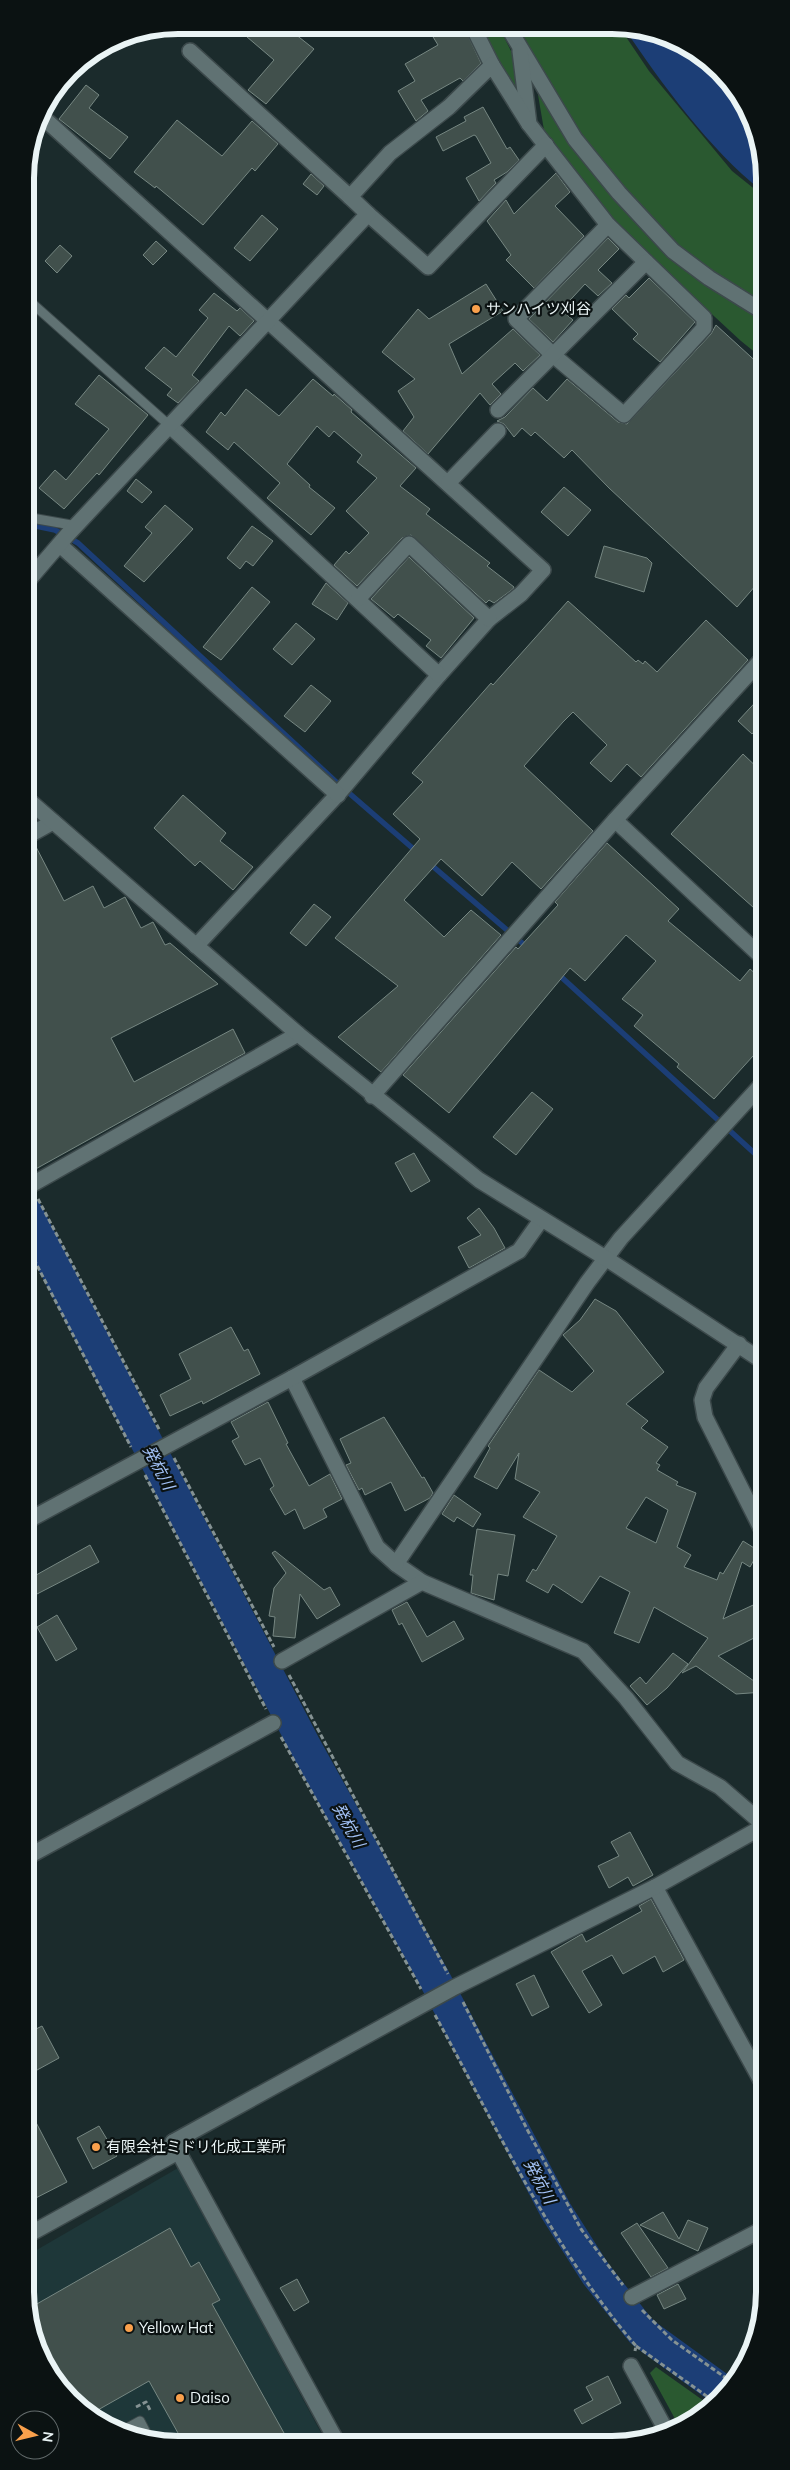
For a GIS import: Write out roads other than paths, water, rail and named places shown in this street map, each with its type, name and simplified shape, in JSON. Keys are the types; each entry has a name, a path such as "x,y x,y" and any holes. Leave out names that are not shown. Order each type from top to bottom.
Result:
{"street":[{"path":"476,34 492,65 529,124 608,225 704,318 704,328 624,415 554,355 516,319 608,225"},
{"path":"512,34 520,51 575,139 619,193 673,251 709,278 756,307"},
{"path":"190,51 428,267 546,145"},
{"path":"520,51 529,124"},
{"path":"350,196 390,153 449,107 492,65"},
{"path":"48,122 449,482 543,570 521,594 489,619 338,794 196,946"},
{"path":"34,574 368,214"},
{"path":"498,410 646,262"},
{"path":"170,426 439,675"},
{"path":"449,482 498,431"},
{"path":"68,536 338,794"},
{"path":"358,600 409,544 489,619"},
{"path":"372,1096 615,820 756,666"},
{"path":"34,805 298,1034 372,1096 479,1180 606,1259 756,1356"},
{"path":"615,820 756,951"},
{"path":"34,833 53,822"},
{"path":"34,1184 298,1034"},
{"path":"396,1564 587,1283 621,1238 756,1091"},
{"path":"34,1517 292,1378 519,1251 541,1220"},
{"path":"739,1344 706,1388 702,1400 705,1416 756,1518"},
{"path":"292,1378 377,1547 396,1564 422,1582 583,1651 626,1698 678,1763 720,1787 756,1819"},
{"path":"282,1662 422,1582"},
{"path":"34,1853 273,1723"},
{"path":"34,2231 175,2147 455,1987 655,1887 756,1830"},
{"path":"655,1887 756,2071"},
{"path":"175,2147 334,2436"},
{"path":"632,2297 756,2233"},
{"path":"631,2366 664,2426"}],"lane":[{"path":"34,304 170,426"},
{"path":"34,521 68,536"},
{"path":"128,2427 140,2421 146,2432"}],"water":[{"path":"629,35 658,41 684,53 700,64 720,83 732,98 749,132 755,159 756,186 723,156 705,136 654,71"}],"waterway":[{"path":"34,526 55,530 78,543 334,780 417,852"},
{"path":"429,863 528,948"},
{"path":"558,974 756,1155"},
{"name":"発杭川","path":"34,1226 304,1744 433,1976 556,2211 596,2274 642,2332 719,2388"}],"place":[{"name":"サンハイツ刈谷","path":"476,309"},
{"name":"有限会社ミドリ化成工業所","path":"96,2147"},
{"name":"Yellow Hat","path":"129,2328"},
{"name":"Daiso","path":"180,2398"}]}
